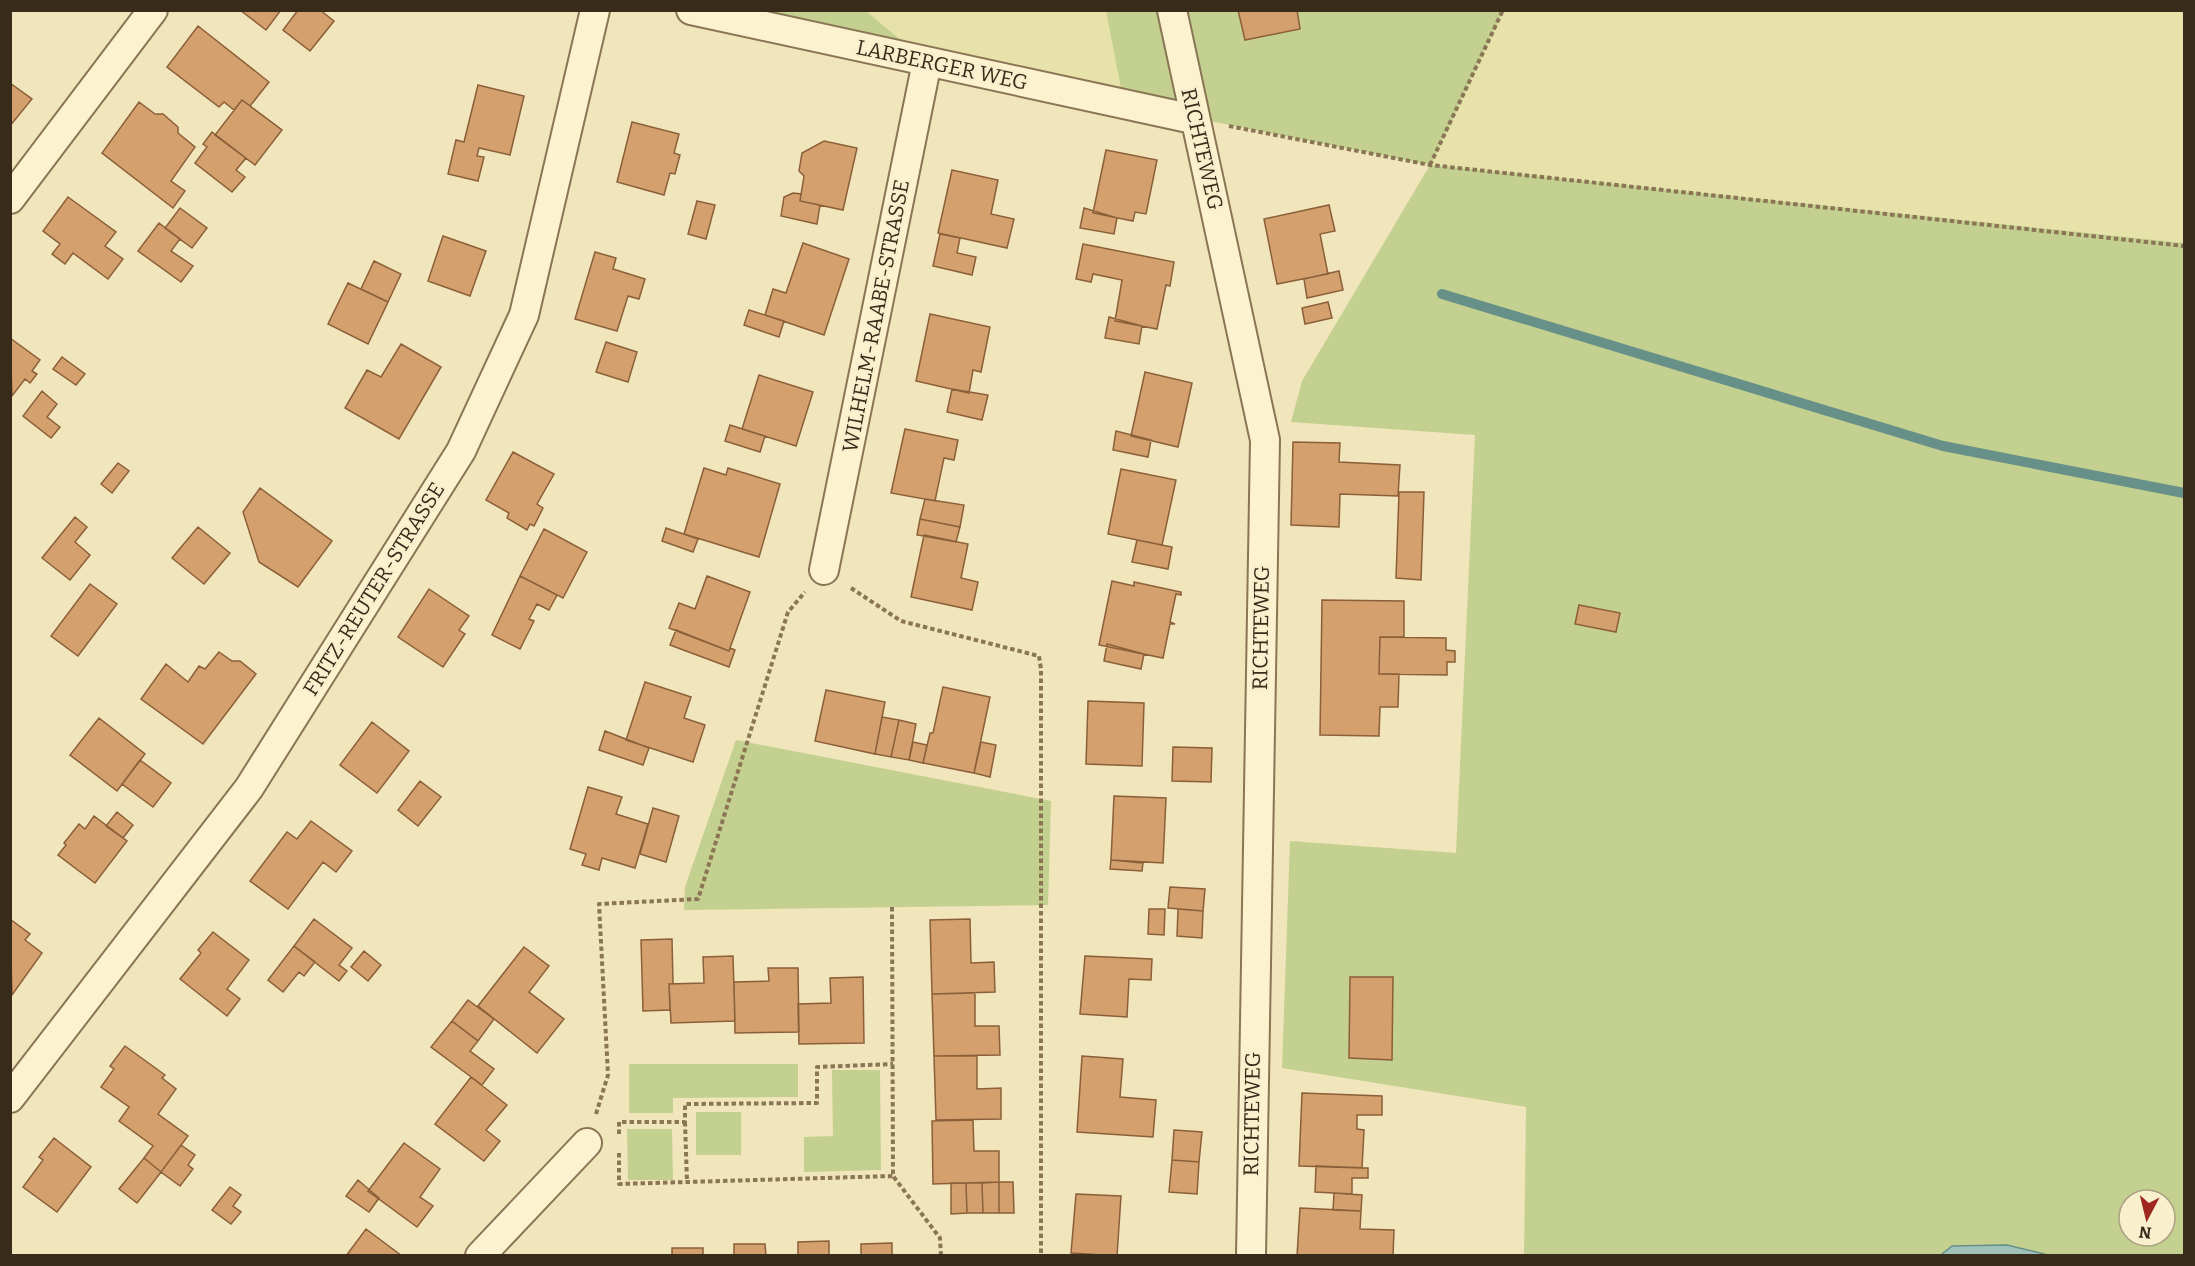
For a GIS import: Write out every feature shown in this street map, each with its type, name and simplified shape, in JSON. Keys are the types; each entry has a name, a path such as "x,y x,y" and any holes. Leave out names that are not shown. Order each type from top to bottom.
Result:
{"street":[{"path":"12,194 153,10"},
{"name":"FRITZ-REUTER-STRASSE","path":"10,1098 249,788 461,451 524,315 595,10"},
{"name":"LARBERGER WEG","path":"691,10 1193,119"},
{"name":"RICHTEWEG","path":"1172,10 1193,119 1219,220 1265,441 1251,1256"},
{"name":"WILHELM-RAABE-STRASSE","path":"824,570 927,62"},
{"path":"480,1256 587,1143"}],"path":[{"path":"1430,165 1503,10"},
{"path":"1193,119 1430,165 2184,246"},
{"path":"587,1143 608,1075 599,904 698,899 788,612 824,570 901,621 1039,656 1041,669 1041,1256"},
{"path":"892,907 893,1176 940,1238 941,1256"},
{"path":"687,1182 685,1104 817,1103 817,1067 892,1064"},
{"path":"685,1122 619,1122 619,1184 893,1176"}],"shaded area":[{"path":"866,11 1106,11 1124,104 927,62"},
{"path":"1503,11 2184,11 2184,246 1430,165"}],"green space":[{"path":"714,11 866,11 927,62"},
{"path":"1106,11 1503,11 1431,165 2184,243 2184,1255 2048,1256 2007,1245 1952,1246 1941,1256 1524,1255 1526,1107 1282,1068 1290,841 1456,853 1475,435 1291,422 1302,381 1430,165 1124,104"},
{"path":"736,740 1051,801 1048,905 684,910 685,887"},
{"path":"629,1064 798,1064 798,1097 673,1098 673,1113 629,1113"},
{"path":"832,1070 880,1070 881,1170 804,1172 804,1137 833,1136"},
{"path":"696,1112 741,1112 741,1155 696,1155"},
{"path":"627,1129 672,1129 673,1180 628,1180"}],"water":[{"path":"2007,1245 2048,1255 1941,1255 1952,1246"}],"building":[{"path":"240,10 281,10 266,30"},
{"path":"298,10 320,10 334,21 310,51 283,30"},
{"path":"1238,10 1297,10 1300,29 1245,40"},
{"path":"198,26 269,82 250,106 242,100 234,110 224,102 219,107 167,67"},
{"path":"10,83 32,99 10,126"},
{"path":"478,85 524,96 510,155 479,148 477,156 484,157 478,181 448,174 456,140 464,142"},
{"path":"242,100 282,130 255,165 215,135"},
{"path":"139,102 155,114 163,114 178,127 178,133 195,147 171,181 185,191 173,208 102,153"},
{"path":"632,122 679,134 674,153 680,155 675,174 670,173 664,195 617,182"},
{"path":"212,132 246,158 236,170 245,177 232,192 195,163 207,147 203,144"},
{"path":"824,141 857,148 843,210 800,201 804,176 799,171 802,153"},
{"path":"1106,150 1157,160 1146,214 1135,212 1133,221 1093,213"},
{"path":"952,170 998,180 991,214 1014,219 1007,248 938,233"},
{"path":"793,193 801,194 800,201 820,205 817,224 781,216 784,197"},
{"path":"68,197 116,232 105,246 123,259 108,279 73,253 65,264 52,254 60,244 43,231"},
{"path":"697,201 715,205 706,239 688,234"},
{"path":"1329,205 1335,231 1320,234 1328,274 1277,284 1264,219"},
{"path":"180,208 207,228 192,248 165,228"},
{"path":"1084,208 1117,218 1114,234 1080,228"},
{"path":"159,223 180,239 171,251 193,266 181,282 138,251"},
{"path":"940,234 960,238 957,253 976,257 972,275 933,266"},
{"path":"443,236 486,251 470,296 428,281"},
{"path":"803,243 849,259 824,335 765,315 773,289 786,293"},
{"path":"1083,244 1174,262 1170,286 1166,285 1157,329 1115,321 1122,280 1093,274 1091,282 1076,279"},
{"path":"595,252 616,258 613,269 645,279 639,299 628,296 617,331 575,319"},
{"path":"374,261 401,274 388,302 361,289"},
{"path":"1339,271 1343,290 1307,298 1304,279"},
{"path":"348,283 388,302 368,344 328,324"},
{"path":"1328,302 1332,318 1305,324 1302,308"},
{"path":"749,310 784,321 779,337 744,325"},
{"path":"930,314 990,327 981,372 973,370 969,393 916,381"},
{"path":"1109,317 1142,326 1139,344 1105,338"},
{"path":"10,338 40,360 32,371 37,374 30,383 25,379 12,396"},
{"path":"606,342 637,352 628,382 596,372"},
{"path":"401,344 441,367 399,439 345,408 367,370 381,377"},
{"path":"62,357 85,374 76,385 53,369"},
{"path":"1145,372 1192,383 1178,447 1131,436"},
{"path":"759,375 813,392 796,446 742,429"},
{"path":"952,389 988,395 982,420 947,412"},
{"path":"42,391 57,404 47,417 60,427 51,438 23,416"},
{"path":"730,425 765,436 760,452 725,441"},
{"path":"905,429 958,440 954,460 944,458 935,501 891,493"},
{"path":"1116,431 1151,440 1148,457 1113,450"},
{"path":"1293,442 1340,443 1339,462 1400,465 1398,496 1340,494 1339,527 1291,525"},
{"path":"513,452 554,474 537,504 543,508 534,526 530,524 527,530 507,518 509,513 486,500"},
{"path":"118,463 129,471 112,493 101,484"},
{"path":"704,468 726,475 728,468 780,484 759,557 684,534"},
{"path":"1121,469 1176,480 1162,545 1108,534"},
{"path":"260,488 332,541 298,587 259,562 243,512"},
{"path":"1399,492 1424,492 1421,580 1396,578"},
{"path":"925,499 964,505 960,527 920,519"},
{"path":"75,517 87,527 75,542 90,555 70,580 42,558"},
{"path":"920,519 960,527 956,542 917,535"},
{"path":"198,527 230,553 204,584 172,558"},
{"path":"666,528 698,539 693,552 662,541"},
{"path":"544,529 587,552 563,598 520,576"},
{"path":"924,535 968,544 961,578 978,582 972,610 911,597"},
{"path":"1137,540 1172,547 1168,569 1132,562"},
{"path":"520,576 557,595 549,610 537,604 529,619 534,621 520,649 492,635"},
{"path":"707,576 750,592 729,651 669,628 679,603 695,609"},
{"path":"1112,581 1134,586 1134,582 1181,592 1181,595 1176,594 1170,622 1175,624 1170,624 1163,658 1099,645"},
{"path":"90,584 117,604 78,656 51,636"},
{"path":"429,589 469,616 459,630 465,634 443,667 398,637"},
{"path":"1322,600 1404,601 1404,637 1380,637 1379,674 1399,674 1398,707 1380,707 1379,736 1320,735"},
{"path":"1579,605 1620,613 1616,632 1575,624"},
{"path":"676,630 729,651 730,648 735,650 729,667 670,645"},
{"path":"1380,637 1446,638 1446,650 1455,651 1455,662 1447,662 1447,675 1379,674"},
{"path":"1107,644 1144,654 1141,669 1104,661"},
{"path":"219,652 232,661 240,661 256,674 203,744 141,699 166,664 188,682 199,666 205,669"},
{"path":"645,682 691,697 684,718 705,725 693,762 626,740"},
{"path":"943,687 990,697 974,773 923,763 930,733 933,733"},
{"path":"826,690 885,702 875,754 815,741"},
{"path":"1088,701 1144,703 1142,766 1086,764"},
{"path":"882,717 899,720 891,757 875,754"},
{"path":"99,718 145,754 117,791 70,755"},
{"path":"899,720 916,724 909,760 891,757"},
{"path":"372,722 409,751 377,793 340,765"},
{"path":"605,731 649,748 643,765 599,750"},
{"path":"913,742 927,745 923,763 909,760"},
{"path":"981,742 996,745 990,777 974,773"},
{"path":"1173,747 1212,748 1211,782 1172,781"},
{"path":"140,760 171,783 153,807 122,784"},
{"path":"420,781 441,797 418,826 398,810"},
{"path":"588,787 622,797 616,814 648,824 635,868 602,858 599,870 582,865 586,854 570,849"},
{"path":"1114,796 1166,798 1163,863 1111,860"},
{"path":"653,808 679,816 666,862 640,854"},
{"path":"117,812 133,825 123,838 106,826"},
{"path":"94,816 127,841 95,883 58,855 79,824 85,829"},
{"path":"311,821 352,851 336,872 323,862 288,909 250,881 287,832 297,839"},
{"path":"1111,860 1143,863 1142,871 1110,869"},
{"path":"1170,887 1205,889 1203,911 1168,908"},
{"path":"1149,909 1165,909 1164,935 1148,934"},
{"path":"1178,909 1203,911 1202,938 1177,936"},
{"path":"10,919 30,934 25,940 42,953 12,995"},
{"path":"314,919 352,948 339,965 347,971 339,981 294,946"},
{"path":"970,919 971,963 994,962 995,992 932,994 930,920"},
{"path":"213,932 249,960 227,989 240,999 227,1016 180,979 201,953 198,950"},
{"path":"672,939 673,984 669,984 670,1010 643,1011 641,940"},
{"path":"294,946 315,962 304,976 299,972 283,992 268,980"},
{"path":"524,947 549,966 529,992 564,1019 537,1053 478,1006"},
{"path":"364,951 381,965 368,981 351,967"},
{"path":"733,956 735,1021 671,1023 669,984 704,983 703,957"},
{"path":"1085,956 1152,959 1151,980 1129,979 1127,1017 1080,1014"},
{"path":"768,968 798,968 799,1032 735,1033 734,982 769,981"},
{"path":"863,977 864,1043 799,1044 798,1004 831,1003 830,978"},
{"path":"1350,977 1393,977 1392,1060 1349,1058"},
{"path":"975,993 975,1026 999,1026 1000,1055 934,1056 932,994"},
{"path":"468,1000 494,1019 478,1041 452,1021"},
{"path":"452,1021 478,1041 470,1051 494,1069 482,1085 431,1047"},
{"path":"125,1046 165,1075 162,1078 176,1089 158,1114 188,1136 161,1172 144,1158 153,1146 119,1121 129,1107 101,1087 114,1069 110,1066"},
{"path":"934,1056 977,1056 977,1089 1001,1088 1001,1119 936,1120"},
{"path":"1082,1056 1123,1059 1120,1097 1156,1100 1153,1137 1077,1132"},
{"path":"471,1077 507,1105 486,1130 500,1141 484,1161 435,1124"},
{"path":"1302,1093 1382,1096 1382,1115 1357,1115 1357,1129 1364,1130 1362,1168 1299,1166"},
{"path":"973,1120 974,1151 999,1151 999,1182 933,1184 932,1121"},
{"path":"1174,1130 1202,1132 1199,1162 1172,1160"},
{"path":"54,1138 91,1167 57,1212 23,1187 43,1160 39,1157"},
{"path":"404,1143 440,1169 420,1197 433,1206 417,1227 368,1191"},
{"path":"181,1145 195,1155 188,1165 193,1169 180,1186 161,1172"},
{"path":"144,1158 161,1172 137,1203 119,1189"},
{"path":"1172,1160 1199,1162 1197,1194 1169,1192"},
{"path":"1316,1166 1368,1168 1368,1178 1352,1178 1352,1194 1315,1192"},
{"path":"358,1180 379,1198 369,1212 346,1196"},
{"path":"999,1182 1013,1182 1014,1213 999,1213"},
{"path":"999,1182 999,1213 983,1213 982,1183"},
{"path":"951,1183 966,1183 967,1213 951,1214"},
{"path":"966,1183 982,1183 983,1213 967,1213"},
{"path":"230,1187 241,1195 233,1206 241,1212 231,1224 212,1210"},
{"path":"1334,1193 1362,1195 1361,1211 1333,1210"},
{"path":"1076,1194 1121,1196 1117,1256 1071,1253"},
{"path":"1300,1208 1361,1211 1360,1229 1394,1230 1393,1256 1297,1256"},
{"path":"366,1229 402,1256 346,1256"},
{"path":"829,1241 829,1256 798,1256 798,1242"},
{"path":"892,1243 892,1256 861,1256 861,1244"},
{"path":"734,1244 765,1244 766,1256 734,1256"},
{"path":"672,1248 703,1248 703,1256 672,1256"}],"waterway":[{"path":"1442,294 1943,446 2184,493"}]}
